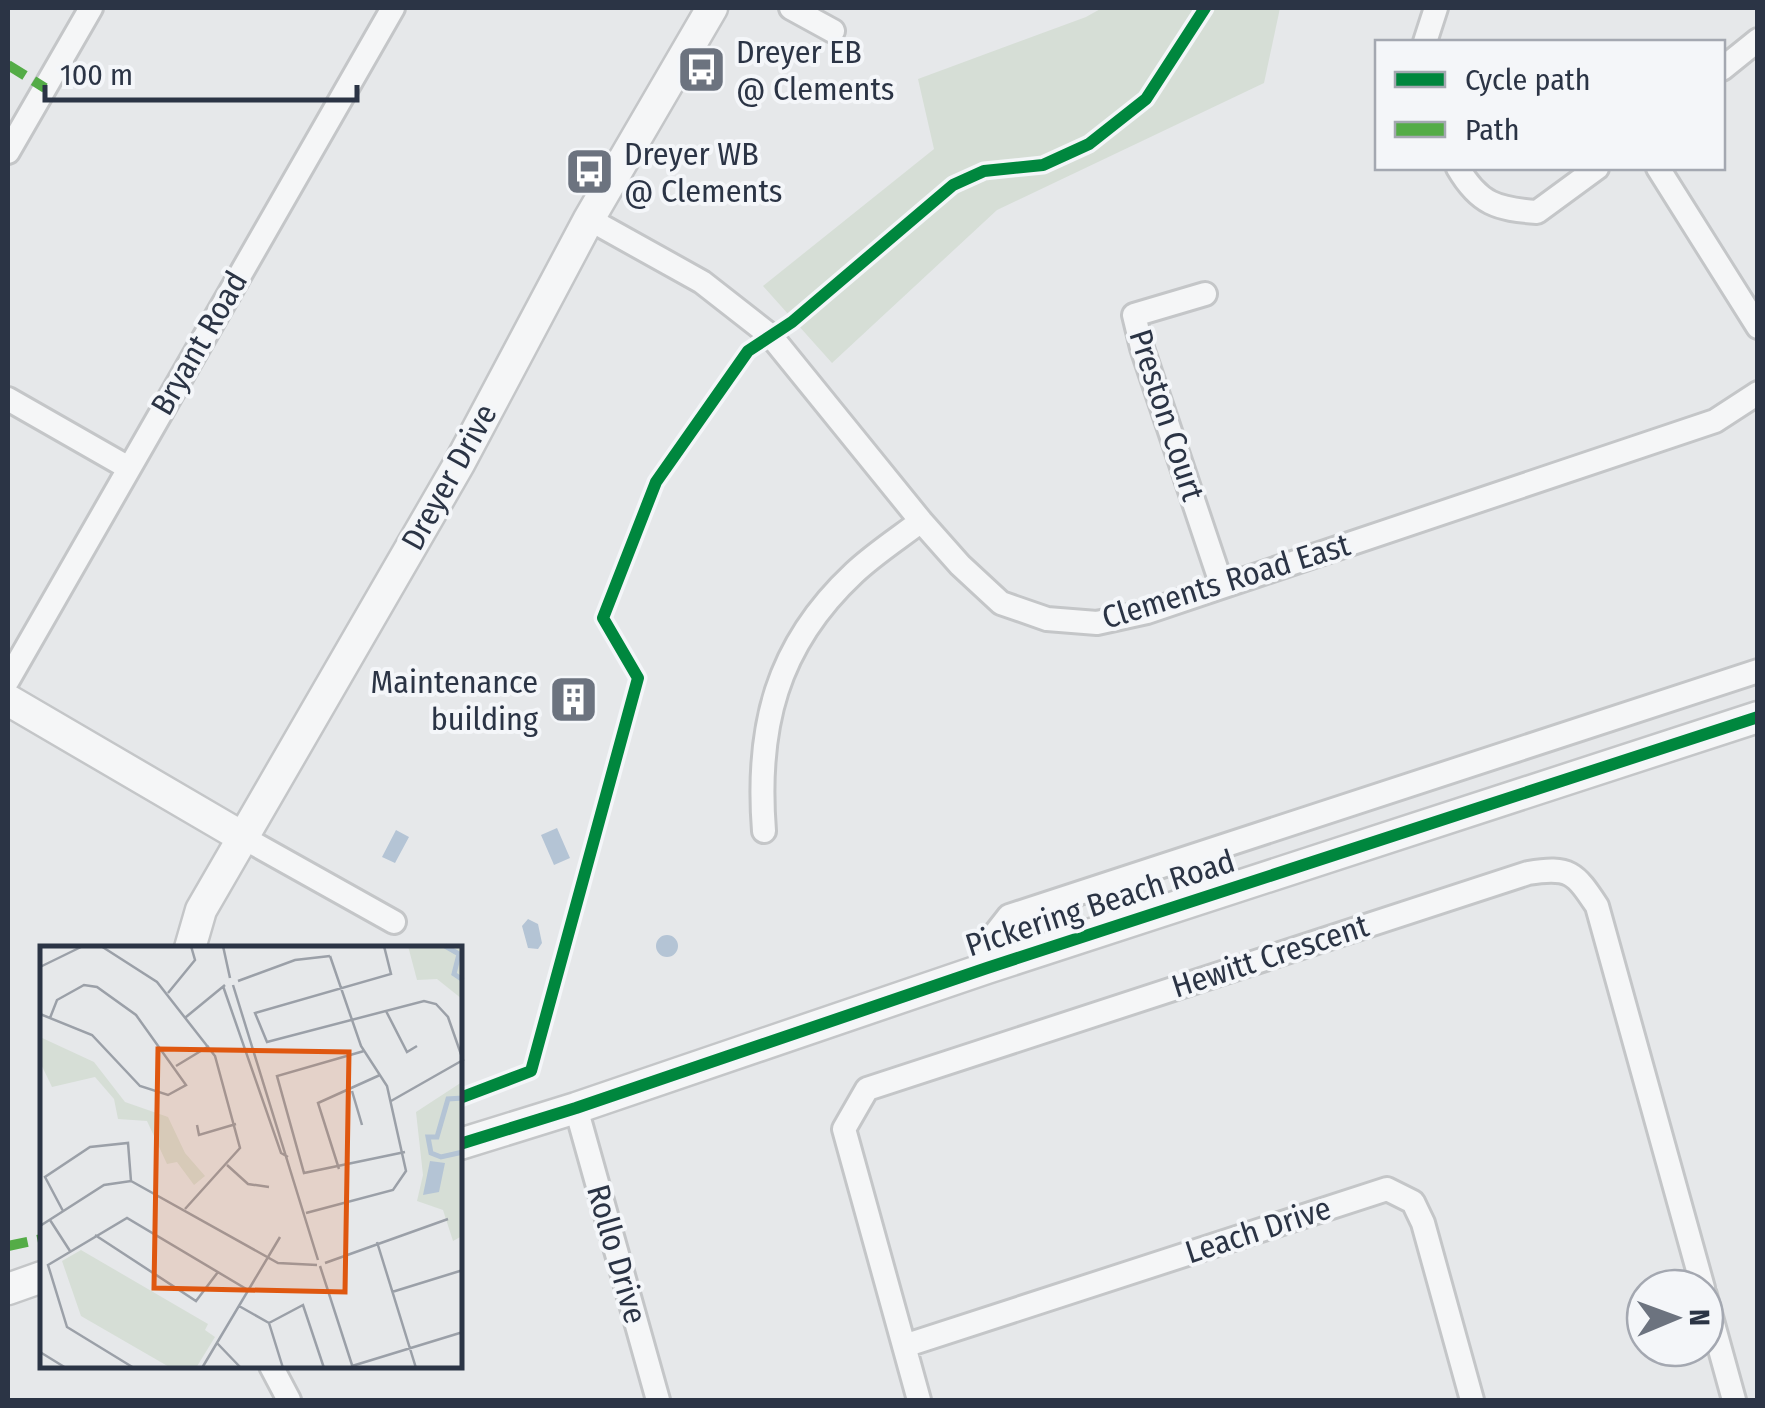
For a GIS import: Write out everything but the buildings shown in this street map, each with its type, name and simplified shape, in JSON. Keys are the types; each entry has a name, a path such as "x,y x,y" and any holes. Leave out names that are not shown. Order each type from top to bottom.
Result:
{"street":[{"path":"8,152 91,8"},
{"name":"Bryant Road","path":"8,680 394,8"},
{"name":"Dreyer Drive","path":"191,946 202,910 459,464 589,218 712,8"},
{"path":"791,8 833,31"},
{"path":"1426,40 1436,8"},
{"path":"1725,67 1758,40"},
{"path":"1459,170 1477,194 1499,209 1537,212 1594,170"},
{"path":"1659,170 1758,326"},
{"name":"Clements Road East","path":"589,218 702,282 771,336 960,565 1001,604 1048,620 1097,623 1147,612 1715,422 1758,393"},
{"name":"Preston Court","path":"1206,294 1134,314 1222,586"},
{"path":"8,399 127,468"},
{"path":"764,831 760,783 765,728 780,678 820,609 856,571 921,521"},
{"name":"Pickering Beach Road","path":"987,968 991,938 1009,916 1758,671"},
{"path":"8,700 394,922"},
{"name":"Pickering Beach Road","path":"462,1143 1758,717"},
{"name":"Hewitt Crescent","path":"920,1400 844,1129 867,1088 1528,873 1553,869 1578,878 1598,906 1697,1268"},
{"name":"Rollo Drive","path":"576,1108 658,1400"},
{"name":"Leach Drive","path":"904,1346 1388,1189 1413,1202 1423,1223 1472,1400"},
{"path":"8,1289 40,1278"},
{"path":"272,1368 289,1400"},
{"name":"Hewitt Crescent","path":"1725,1368 1734,1400"}],"shaded area":[{"path":"1102,8 1280,8 1264,83 997,210 832,363 763,286 934,149 918,79"}],"water":[{"path":"557,828 570,858 554,865 541,835"},
{"path":"396,830 409,837 395,863 382,857"},
{"path":"528,919 538,924 542,943 538,949 528,948 522,926"},
{"path":"667,935 675,938 675,954 667,957 659,954 656,946 659,938"}],"marked path":[{"path":"8,65 45,88"},
{"path":"8,1246 40,1239"}],"cycle path":[{"path":"462,1097 531,1071 638,678 603,618 656,482 748,351 792,322 953,185 984,171 1043,165 1089,144 1146,99 1205,8"},
{"path":"462,1143 1758,717"}],"place":[{"name":"Dreyer EB @ Clements","path":"701,70"},
{"name":"Dreyer WB @ Clements","path":"589,172"},
{"name":"Maintenance building","path":"573,700"}]}
